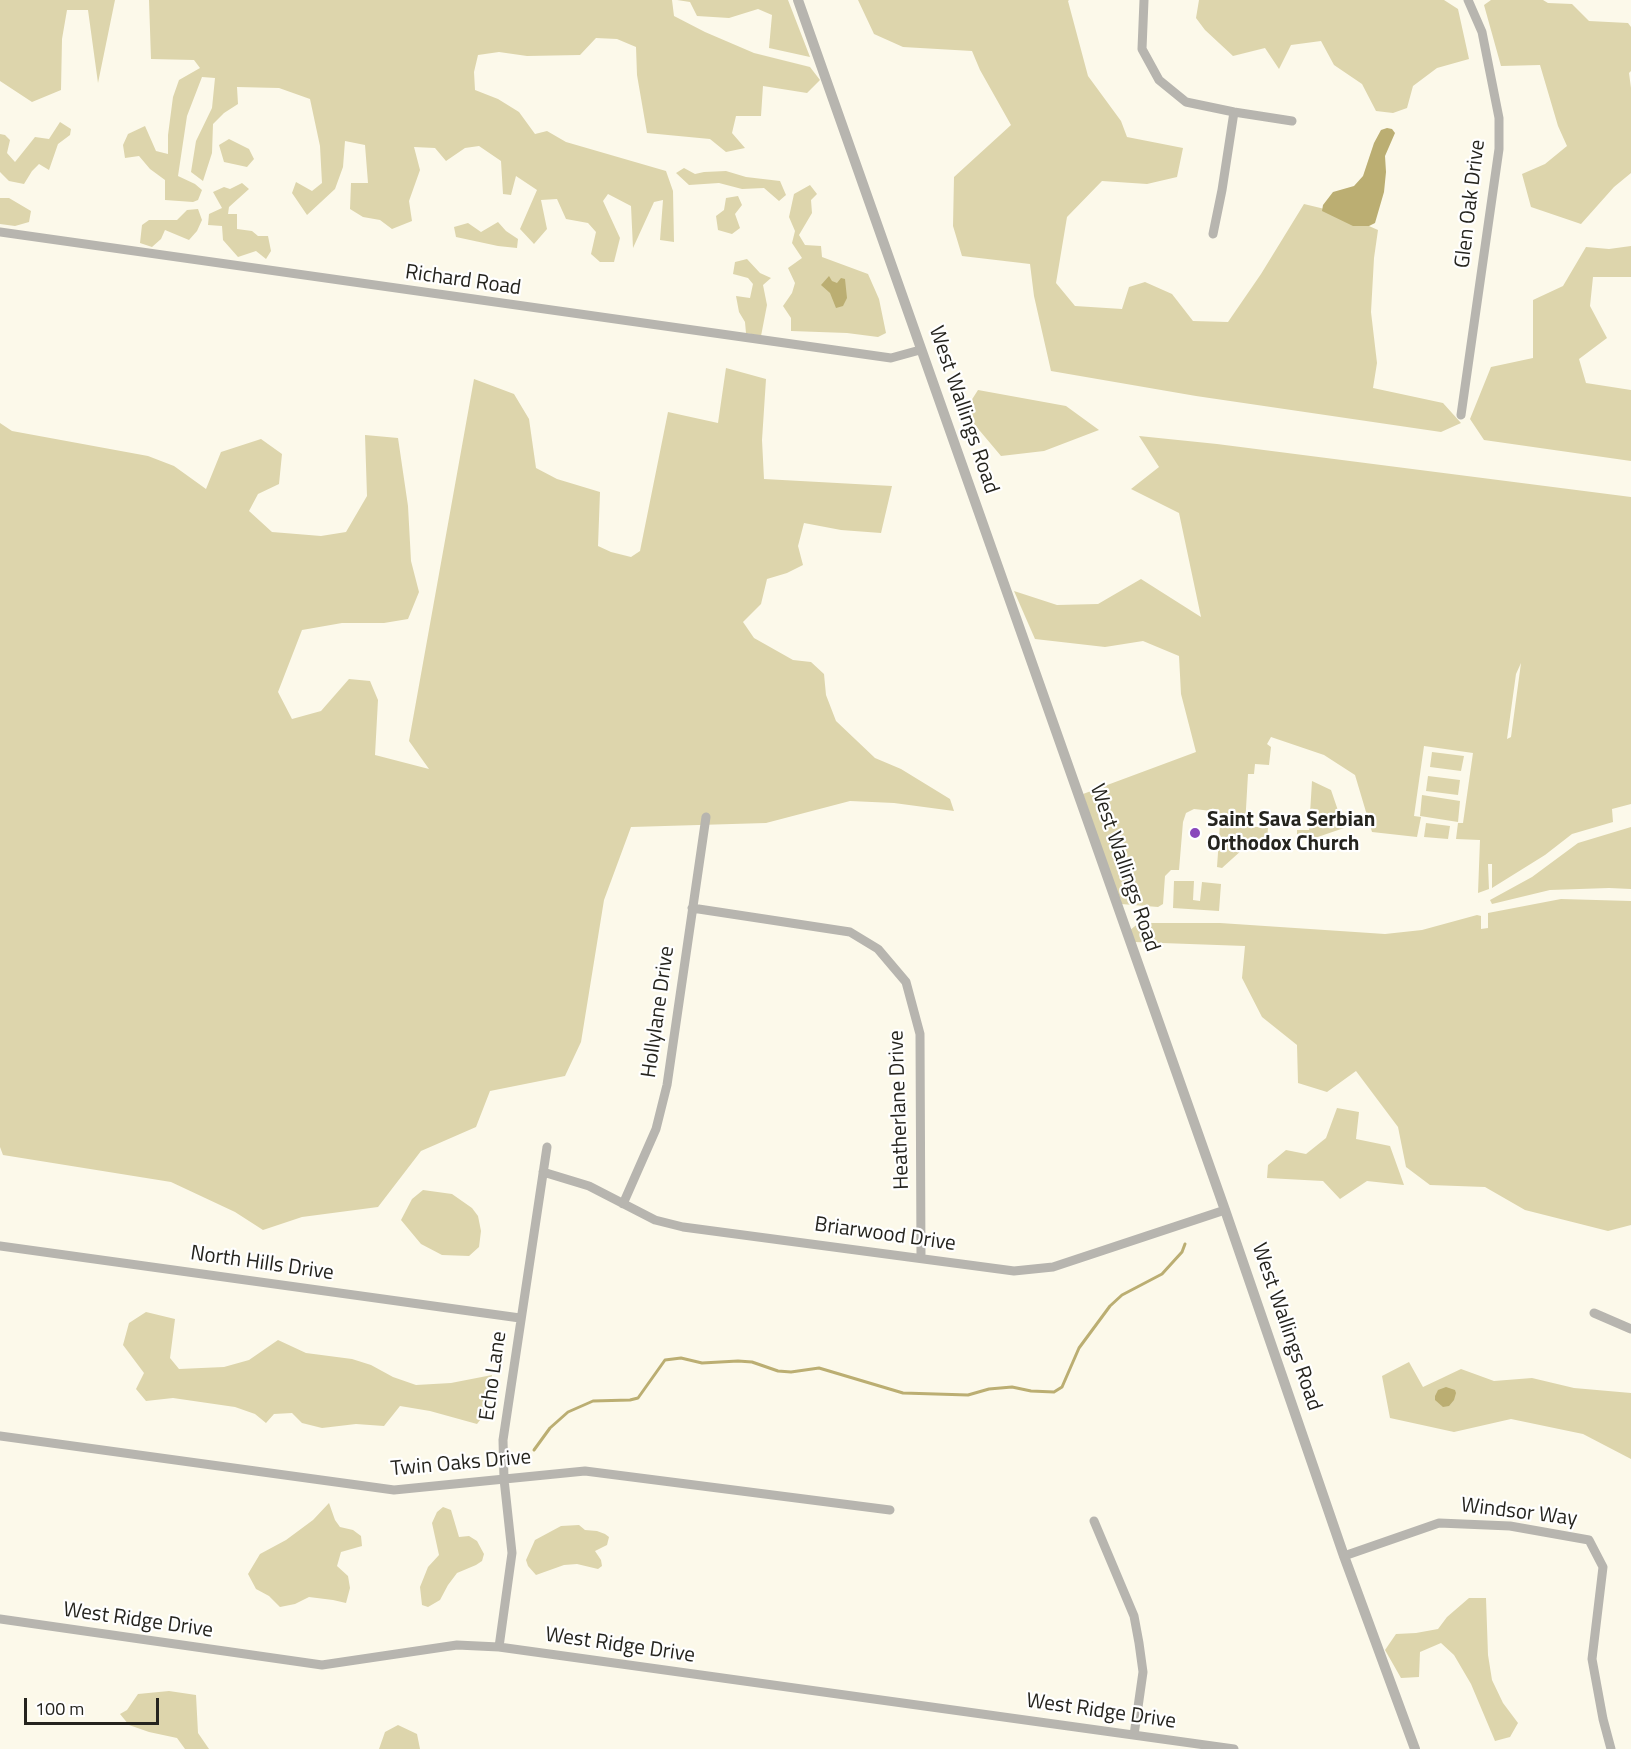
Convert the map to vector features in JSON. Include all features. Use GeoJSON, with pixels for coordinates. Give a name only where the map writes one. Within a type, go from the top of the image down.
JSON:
{"type":"FeatureCollection","features":[{"type":"Feature","properties":{"kind":"street","name":"West Wallings Road"},"geometry":{"type":"LineString","coordinates":[[798,0],[1225,1210],[1344,1556],[1414,1749]]}},
{"type":"Feature","properties":{"kind":"street"},"geometry":{"type":"LineString","coordinates":[[1144,0],[1142,49],[1159,80],[1186,102],[1292,121]]}},
{"type":"Feature","properties":{"kind":"street","name":"Glen Oak Drive"},"geometry":{"type":"LineString","coordinates":[[1461,415],[1499,149],[1499,118],[1482,32],[1468,0]]}},
{"type":"Feature","properties":{"kind":"street"},"geometry":{"type":"LineString","coordinates":[[1213,234],[1234,112]]}},
{"type":"Feature","properties":{"kind":"street","name":"Richard Road"},"geometry":{"type":"LineString","coordinates":[[0,232],[879,357],[891,358],[920,350]]}},
{"type":"Feature","properties":{"kind":"street","name":"Hollylane Drive"},"geometry":{"type":"LineString","coordinates":[[623,1204],[656,1129],[667,1085],[706,817]]}},
{"type":"Feature","properties":{"kind":"street","name":"Heatherlane Drive"},"geometry":{"type":"LineString","coordinates":[[692,908],[850,932],[878,949],[906,982],[920,1034],[921,1258]]}},
{"type":"Feature","properties":{"kind":"street","name":"Echo Lane"},"geometry":{"type":"LineString","coordinates":[[499,1647],[512,1553],[504,1479],[503,1440],[547,1147]]}},
{"type":"Feature","properties":{"kind":"street","name":"Briarwood Drive"},"geometry":{"type":"LineString","coordinates":[[543,1172],[589,1186],[655,1220],[684,1227],[1014,1271],[1053,1267],[1225,1210]]}},
{"type":"Feature","properties":{"kind":"street","name":"North Hills Drive"},"geometry":{"type":"LineString","coordinates":[[0,1246],[520,1318]]}},
{"type":"Feature","properties":{"kind":"street"},"geometry":{"type":"LineString","coordinates":[[1594,1313],[1631,1329]]}},
{"type":"Feature","properties":{"kind":"street","name":"Twin Oaks Drive"},"geometry":{"type":"LineString","coordinates":[[0,1436],[394,1490],[585,1471],[890,1510]]}},
{"type":"Feature","properties":{"kind":"street"},"geometry":{"type":"LineString","coordinates":[[1094,1521],[1134,1616],[1143,1672],[1134,1735]]}},
{"type":"Feature","properties":{"kind":"street","name":"Windsor Way"},"geometry":{"type":"LineString","coordinates":[[1344,1556],[1439,1523],[1510,1526],[1589,1540],[1603,1567],[1592,1659],[1611,1749]]}},
{"type":"Feature","properties":{"kind":"street","name":"West Ridge Drive"},"geometry":{"type":"LineString","coordinates":[[0,1619],[322,1665],[457,1645],[499,1647],[1234,1749]]}},
{"type":"Feature","properties":{"kind":"shaded area"},"geometry":{"type":"Polygon","coordinates":[[[0,0],[115,0],[98,83],[88,10],[67,10],[62,39],[61,90],[32,102],[0,81],[0,0]]]}},
{"type":"Feature","properties":{"kind":"shaded area"},"geometry":{"type":"Polygon","coordinates":[[[149,0],[672,0],[674,16],[754,53],[810,67],[820,80],[807,93],[763,86],[761,116],[736,116],[732,133],[745,148],[726,152],[710,139],[647,133],[637,75],[636,47],[617,39],[596,38],[580,55],[527,56],[499,52],[478,55],[474,72],[475,90],[498,99],[519,112],[535,134],[547,131],[566,142],[666,171],[673,191],[674,242],[660,240],[663,200],[654,202],[633,248],[631,206],[608,194],[603,201],[620,238],[614,262],[600,262],[591,254],[596,232],[588,223],[566,219],[557,199],[541,200],[547,229],[534,244],[520,229],[537,190],[516,176],[511,195],[503,194],[501,161],[479,146],[465,148],[446,161],[435,148],[414,147],[420,170],[409,201],[412,221],[392,229],[380,220],[363,217],[350,209],[351,183],[368,183],[365,145],[345,141],[343,167],[335,189],[307,215],[292,193],[296,182],[312,191],[322,183],[320,146],[310,99],[279,88],[237,87],[238,104],[213,124],[212,153],[203,181],[191,172],[196,141],[212,108],[215,78],[202,77],[187,116],[178,176],[202,190],[198,200],[193,202],[165,200],[165,180],[150,169],[139,156],[125,158],[123,145],[128,134],[145,126],[156,151],[168,154],[173,97],[179,80],[200,68],[194,60],[151,59],[149,0]]]}},
{"type":"Feature","properties":{"kind":"shaded area"},"geometry":{"type":"Polygon","coordinates":[[[677,0],[788,0],[810,57],[769,48],[772,15],[758,9],[729,18],[697,16],[690,2],[677,0]]]}},
{"type":"Feature","properties":{"kind":"shaded area"},"geometry":{"type":"Polygon","coordinates":[[[858,0],[1069,0],[1088,76],[1121,121],[1127,137],[1183,148],[1177,177],[1147,184],[1102,181],[1067,217],[1056,283],[1075,306],[1122,309],[1129,287],[1145,282],[1172,294],[1193,321],[1228,322],[1304,204],[1337,212],[1378,230],[1371,312],[1377,363],[1373,388],[1443,403],[1461,423],[1441,432],[1196,396],[1051,371],[1034,296],[1030,264],[962,256],[953,226],[954,177],[1011,125],[972,51],[903,47],[874,34],[858,0]]]}},
{"type":"Feature","properties":{"kind":"shaded area"},"geometry":{"type":"Polygon","coordinates":[[[1199,0],[1444,0],[1458,9],[1469,59],[1437,68],[1413,86],[1407,108],[1393,113],[1376,111],[1362,84],[1334,65],[1321,41],[1291,45],[1279,69],[1265,48],[1233,56],[1205,30],[1196,18],[1199,0]]]}},
{"type":"Feature","properties":{"kind":"shaded area"},"geometry":{"type":"Polygon","coordinates":[[[1491,0],[1543,0],[1548,3],[1572,4],[1589,21],[1628,23],[1631,27],[1631,71],[1629,73],[1631,173],[1614,187],[1581,224],[1531,207],[1522,174],[1545,164],[1567,146],[1558,126],[1540,65],[1501,66],[1484,5],[1491,0]]]}},
{"type":"Feature","properties":{"kind":"shaded area"},"geometry":{"type":"Polygon","coordinates":[[[60,122],[71,129],[70,135],[58,144],[49,170],[39,164],[24,184],[9,181],[0,172],[0,134],[10,140],[7,153],[15,162],[35,137],[49,139],[60,122]]]}},
{"type":"Feature","properties":{"kind":"shaded area"},"geometry":{"type":"Polygon","coordinates":[[[1392,129],[1395,133],[1385,156],[1384,192],[1375,223],[1369,226],[1353,226],[1322,211],[1323,205],[1333,192],[1354,186],[1363,176],[1374,143],[1381,130],[1392,129]]]}},
{"type":"Feature","properties":{"kind":"shaded area"},"geometry":{"type":"Polygon","coordinates":[[[229,139],[249,149],[254,159],[247,167],[224,162],[219,145],[229,139]]]}},
{"type":"Feature","properties":{"kind":"shaded area"},"geometry":{"type":"Polygon","coordinates":[[[684,168],[695,174],[726,171],[746,177],[780,181],[786,195],[779,201],[764,188],[742,189],[719,183],[689,185],[676,173],[684,168]]]}},
{"type":"Feature","properties":{"kind":"shaded area"},"geometry":{"type":"Polygon","coordinates":[[[242,183],[249,189],[229,207],[228,214],[237,214],[237,229],[252,231],[258,236],[268,236],[271,251],[266,259],[256,251],[238,257],[223,240],[222,226],[208,225],[209,214],[222,208],[213,192],[224,187],[230,189],[242,183]]]}},
{"type":"Feature","properties":{"kind":"shaded area"},"geometry":{"type":"Polygon","coordinates":[[[810,185],[817,194],[811,200],[812,213],[799,235],[805,245],[821,246],[822,257],[868,274],[879,299],[886,333],[878,337],[847,333],[791,331],[791,318],[783,306],[792,293],[795,283],[788,268],[802,258],[792,243],[795,231],[789,217],[794,194],[810,185]]]}},
{"type":"Feature","properties":{"kind":"shaded area"},"geometry":{"type":"Polygon","coordinates":[[[738,196],[742,205],[735,214],[740,228],[732,234],[718,230],[716,216],[724,210],[726,198],[738,196]]]}},
{"type":"Feature","properties":{"kind":"shaded area"},"geometry":{"type":"Polygon","coordinates":[[[0,198],[9,198],[31,211],[29,222],[15,226],[0,224],[0,198]]]}},
{"type":"Feature","properties":{"kind":"shaded area"},"geometry":{"type":"Polygon","coordinates":[[[198,209],[202,220],[197,231],[189,240],[165,230],[161,239],[152,247],[140,243],[142,225],[149,220],[177,220],[187,210],[198,209]]]}},
{"type":"Feature","properties":{"kind":"shaded area"},"geometry":{"type":"Polygon","coordinates":[[[498,222],[518,239],[517,248],[456,237],[454,227],[468,223],[481,232],[498,222]]]}},
{"type":"Feature","properties":{"kind":"shaded area"},"geometry":{"type":"Polygon","coordinates":[[[1631,246],[1631,277],[1593,277],[1590,306],[1607,338],[1579,359],[1586,383],[1631,390],[1631,461],[1484,440],[1470,419],[1491,367],[1533,358],[1533,300],[1563,286],[1586,247],[1609,249],[1631,246]]]}},
{"type":"Feature","properties":{"kind":"shaded area"},"geometry":{"type":"Polygon","coordinates":[[[747,259],[760,273],[771,278],[763,285],[767,305],[761,336],[746,333],[745,322],[739,312],[736,296],[750,298],[753,284],[748,278],[733,274],[735,262],[747,259]]]}},
{"type":"Feature","properties":{"kind":"shaded area"},"geometry":{"type":"Polygon","coordinates":[[[829,276],[837,283],[841,278],[845,279],[847,298],[843,306],[836,308],[830,293],[821,285],[829,276]]]}},
{"type":"Feature","properties":{"kind":"shaded area"},"geometry":{"type":"Polygon","coordinates":[[[726,368],[766,379],[762,440],[764,479],[892,486],[881,533],[841,530],[804,523],[798,546],[803,565],[767,579],[761,604],[743,622],[754,638],[793,660],[811,662],[824,674],[826,695],[836,721],[875,758],[901,769],[950,799],[954,811],[894,803],[850,801],[766,823],[631,827],[604,900],[581,1042],[565,1076],[490,1091],[476,1127],[421,1151],[378,1207],[302,1217],[263,1230],[235,1212],[171,1182],[3,1155],[0,1147],[0,423],[12,431],[148,456],[174,466],[206,489],[221,452],[261,439],[282,454],[279,484],[258,494],[249,511],[272,532],[321,536],[346,532],[367,496],[365,435],[398,438],[408,506],[411,561],[419,592],[408,619],[384,623],[342,623],[302,630],[278,692],[292,719],[321,711],[349,679],[370,681],[378,700],[375,755],[429,769],[409,741],[474,379],[514,394],[529,419],[536,468],[557,479],[600,492],[598,546],[631,557],[640,551],[668,412],[718,423],[726,368]]]}},
{"type":"Feature","properties":{"kind":"shaded area"},"geometry":{"type":"Polygon","coordinates":[[[978,390],[1066,406],[1099,430],[1044,451],[1001,456],[964,412],[978,390]]]}},
{"type":"Feature","properties":{"kind":"shaded area"},"geometry":{"type":"Polygon","coordinates":[[[1139,436],[1631,497],[1631,804],[1612,809],[1613,822],[1572,834],[1545,855],[1492,888],[1492,864],[1488,864],[1489,889],[1478,893],[1480,840],[1456,839],[1458,823],[1463,823],[1473,753],[1424,746],[1414,816],[1421,817],[1417,837],[1372,832],[1355,775],[1324,755],[1271,737],[1267,744],[1271,747],[1269,765],[1255,764],[1254,774],[1248,774],[1245,826],[1268,828],[1267,840],[1253,840],[1222,868],[1217,867],[1220,824],[1218,817],[1212,811],[1194,809],[1186,813],[1183,822],[1179,870],[1171,870],[1165,876],[1163,904],[1158,907],[1121,904],[1083,794],[1196,752],[1181,694],[1179,656],[1143,641],[1105,647],[1035,639],[1014,591],[1057,605],[1098,604],[1141,579],[1201,617],[1179,513],[1131,489],[1159,467],[1139,436]],[[1521,663],[1516,674],[1507,739],[1511,737],[1521,663]]]}},
{"type":"Feature","properties":{"kind":"shaded area"},"geometry":{"type":"Polygon","coordinates":[[[1432,752],[1464,756],[1461,771],[1430,767],[1432,752]]]}},
{"type":"Feature","properties":{"kind":"shaded area"},"geometry":{"type":"Polygon","coordinates":[[[1428,776],[1460,780],[1458,795],[1426,791],[1428,776]]]}},
{"type":"Feature","properties":{"kind":"shaded area"},"geometry":{"type":"Polygon","coordinates":[[[1312,781],[1331,790],[1344,828],[1309,840],[1300,840],[1297,830],[1309,830],[1312,781]]]}},
{"type":"Feature","properties":{"kind":"shaded area"},"geometry":{"type":"Polygon","coordinates":[[[1422,795],[1460,801],[1458,822],[1420,816],[1422,795]]]}},
{"type":"Feature","properties":{"kind":"shaded area"},"geometry":{"type":"Polygon","coordinates":[[[1426,823],[1450,826],[1448,839],[1424,837],[1426,823]]]}},
{"type":"Feature","properties":{"kind":"shaded area"},"geometry":{"type":"Polygon","coordinates":[[[1631,827],[1631,889],[1550,890],[1492,904],[1490,900],[1532,877],[1578,843],[1631,827]]]}},
{"type":"Feature","properties":{"kind":"shaded area"},"geometry":{"type":"Polygon","coordinates":[[[1174,881],[1194,881],[1193,900],[1200,901],[1202,882],[1221,884],[1219,911],[1173,908],[1174,881]]]}},
{"type":"Feature","properties":{"kind":"shaded area"},"geometry":{"type":"Polygon","coordinates":[[[1561,899],[1631,901],[1631,1225],[1608,1231],[1525,1210],[1485,1187],[1430,1185],[1406,1167],[1398,1127],[1356,1071],[1327,1092],[1298,1083],[1297,1045],[1262,1017],[1242,978],[1245,946],[1134,942],[1130,930],[1139,923],[1220,923],[1385,934],[1422,930],[1477,915],[1481,916],[1481,929],[1488,928],[1488,913],[1561,899]]]}},
{"type":"Feature","properties":{"kind":"shaded area"},"geometry":{"type":"Polygon","coordinates":[[[1337,1108],[1359,1112],[1356,1139],[1390,1146],[1404,1185],[1367,1181],[1340,1199],[1323,1181],[1267,1178],[1268,1165],[1286,1150],[1306,1154],[1326,1138],[1337,1108]]]}},
{"type":"Feature","properties":{"kind":"shaded area"},"geometry":{"type":"Polygon","coordinates":[[[423,1190],[452,1194],[472,1208],[478,1216],[481,1231],[479,1247],[469,1256],[442,1255],[421,1244],[401,1220],[412,1199],[423,1190]]]}},
{"type":"Feature","properties":{"kind":"shaded area"},"geometry":{"type":"Polygon","coordinates":[[[146,1312],[175,1319],[170,1358],[179,1369],[224,1367],[249,1360],[278,1340],[306,1353],[352,1359],[371,1365],[393,1377],[416,1385],[451,1383],[492,1375],[487,1411],[477,1424],[430,1411],[400,1406],[384,1426],[356,1424],[322,1428],[302,1423],[292,1413],[274,1414],[266,1423],[255,1414],[235,1407],[173,1398],[146,1401],[136,1389],[144,1373],[123,1345],[129,1323],[146,1312]]]}},
{"type":"Feature","properties":{"kind":"shaded area"},"geometry":{"type":"Polygon","coordinates":[[[1409,1362],[1423,1387],[1461,1369],[1494,1381],[1532,1378],[1574,1388],[1631,1393],[1631,1459],[1583,1434],[1511,1419],[1454,1432],[1390,1418],[1382,1376],[1409,1362]]]}},
{"type":"Feature","properties":{"kind":"shaded area"},"geometry":{"type":"Polygon","coordinates":[[[1446,1387],[1455,1390],[1456,1393],[1449,1406],[1443,1407],[1435,1400],[1435,1396],[1438,1390],[1446,1387]]]}},
{"type":"Feature","properties":{"kind":"shaded area"},"geometry":{"type":"Polygon","coordinates":[[[329,1503],[340,1527],[353,1530],[361,1536],[362,1546],[341,1552],[337,1566],[348,1576],[350,1588],[346,1603],[309,1597],[295,1604],[280,1607],[269,1596],[256,1589],[248,1574],[260,1554],[286,1540],[313,1520],[329,1503]]]}},
{"type":"Feature","properties":{"kind":"shaded area"},"geometry":{"type":"Polygon","coordinates":[[[443,1507],[451,1510],[459,1537],[469,1536],[477,1541],[484,1554],[482,1561],[457,1573],[440,1600],[428,1607],[422,1605],[420,1587],[428,1567],[439,1555],[432,1523],[437,1512],[443,1507]]]}},
{"type":"Feature","properties":{"kind":"shaded area"},"geometry":{"type":"Polygon","coordinates":[[[579,1525],[585,1530],[597,1531],[609,1537],[607,1545],[595,1551],[602,1566],[598,1569],[577,1564],[564,1565],[536,1575],[526,1560],[535,1540],[561,1526],[579,1525]]]}},
{"type":"Feature","properties":{"kind":"shaded area"},"geometry":{"type":"Polygon","coordinates":[[[1469,1598],[1486,1598],[1488,1655],[1492,1680],[1503,1703],[1518,1723],[1510,1737],[1495,1741],[1471,1684],[1454,1655],[1441,1643],[1420,1652],[1419,1677],[1401,1678],[1385,1650],[1396,1634],[1438,1629],[1447,1617],[1469,1598]]]}},
{"type":"Feature","properties":{"kind":"shaded area"},"geometry":{"type":"Polygon","coordinates":[[[169,1691],[196,1695],[198,1733],[209,1749],[185,1749],[177,1738],[129,1725],[120,1714],[127,1710],[138,1694],[169,1691]]]}},
{"type":"Feature","properties":{"kind":"shaded area"},"geometry":{"type":"Polygon","coordinates":[[[398,1725],[417,1734],[420,1749],[379,1749],[385,1732],[398,1725]]]}},
{"type":"Feature","properties":{"kind":"waterway"},"geometry":{"type":"LineString","coordinates":[[534,1450],[550,1428],[568,1412],[593,1401],[638,1398],[665,1360],[681,1358],[702,1363],[752,1362],[778,1371],[791,1372],[819,1368],[903,1393],[968,1395],[989,1389],[1012,1387],[1054,1392],[1062,1387],[1079,1348],[1110,1306],[1122,1295],[1162,1274],[1182,1252],[1185,1244]]}},
{"type":"Feature","properties":{"kind":"place","name":"Saint Sava Serbian Orthodox Church"},"geometry":{"type":"Point","coordinates":[1195,833]}}]}
